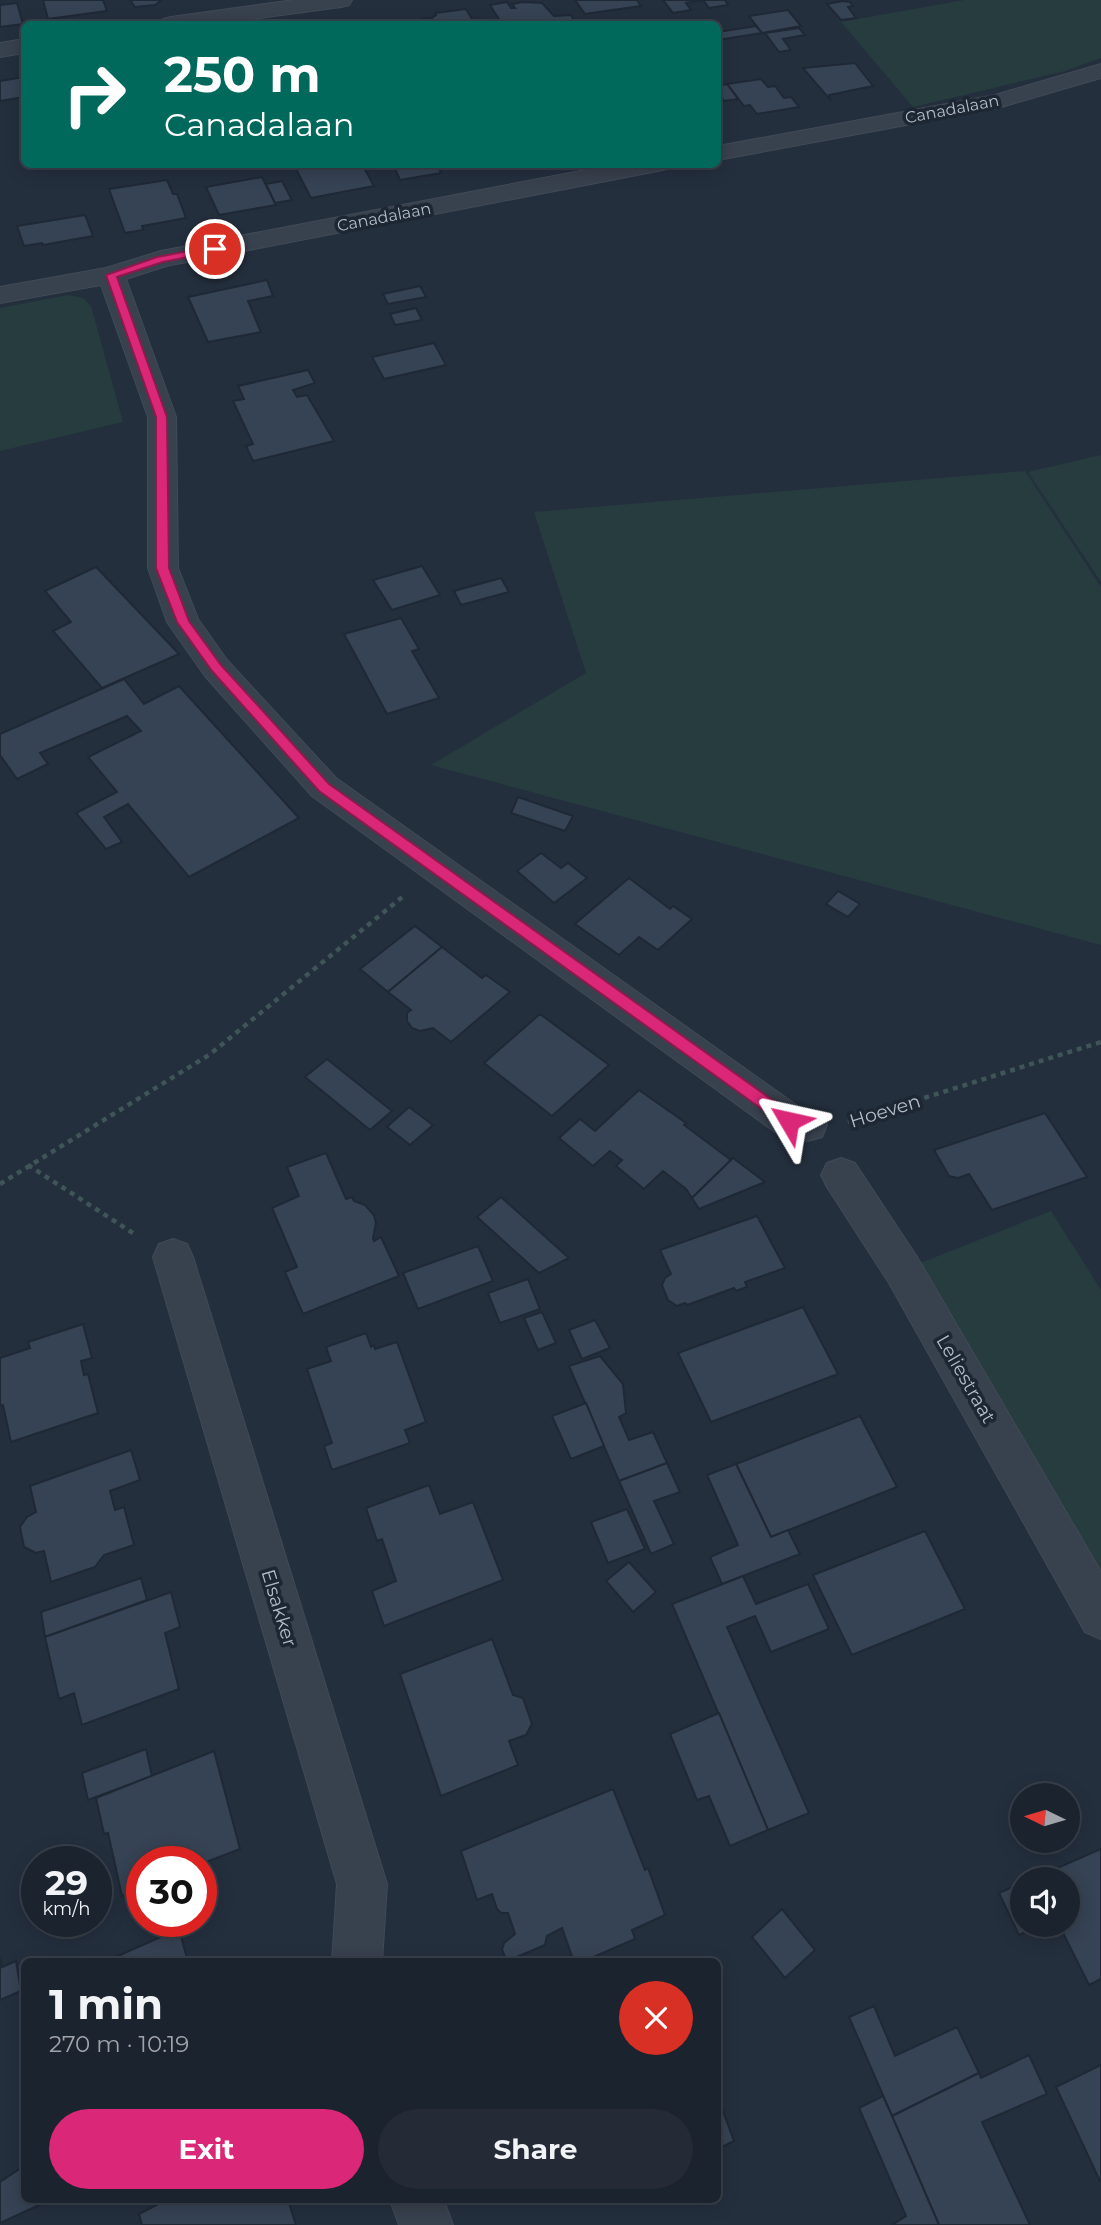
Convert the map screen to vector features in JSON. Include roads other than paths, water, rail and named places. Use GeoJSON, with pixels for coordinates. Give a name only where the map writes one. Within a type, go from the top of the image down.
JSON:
{"type":"FeatureCollection","features":[{"type":"Feature","properties":{"kind":"street"},"geometry":{"type":"LineString","coordinates":[[193,21],[341,0]]}},
{"type":"Feature","properties":{"kind":"street"},"geometry":{"type":"LineString","coordinates":[[0,50],[21,46]]}},
{"type":"Feature","properties":{"kind":"street","name":"Canadalaan"},"geometry":{"type":"LineString","coordinates":[[721,152],[998,101],[1101,71]]}},
{"type":"Feature","properties":{"kind":"street","name":"Canadalaan"},"geometry":{"type":"LineString","coordinates":[[111,275],[161,259],[637,168]]}},
{"type":"Feature","properties":{"kind":"street"},"geometry":{"type":"LineString","coordinates":[[0,295],[111,275],[162,417],[163,568],[183,622],[216,668],[324,787],[789,1121],[808,1125]]}},
{"type":"Feature","properties":{"kind":"street","name":"Leliestraat"},"geometry":{"type":"LineString","coordinates":[[841,1175],[903,1270],[1095,1594]]}},
{"type":"Feature","properties":{"kind":"street","name":"Elsakker"},"geometry":{"type":"LineString","coordinates":[[173,1257],[362,1884],[357,1958]]}},
{"type":"Feature","properties":{"kind":"street"},"geometry":{"type":"LineString","coordinates":[[418,2203],[426,2225]]}}]}
